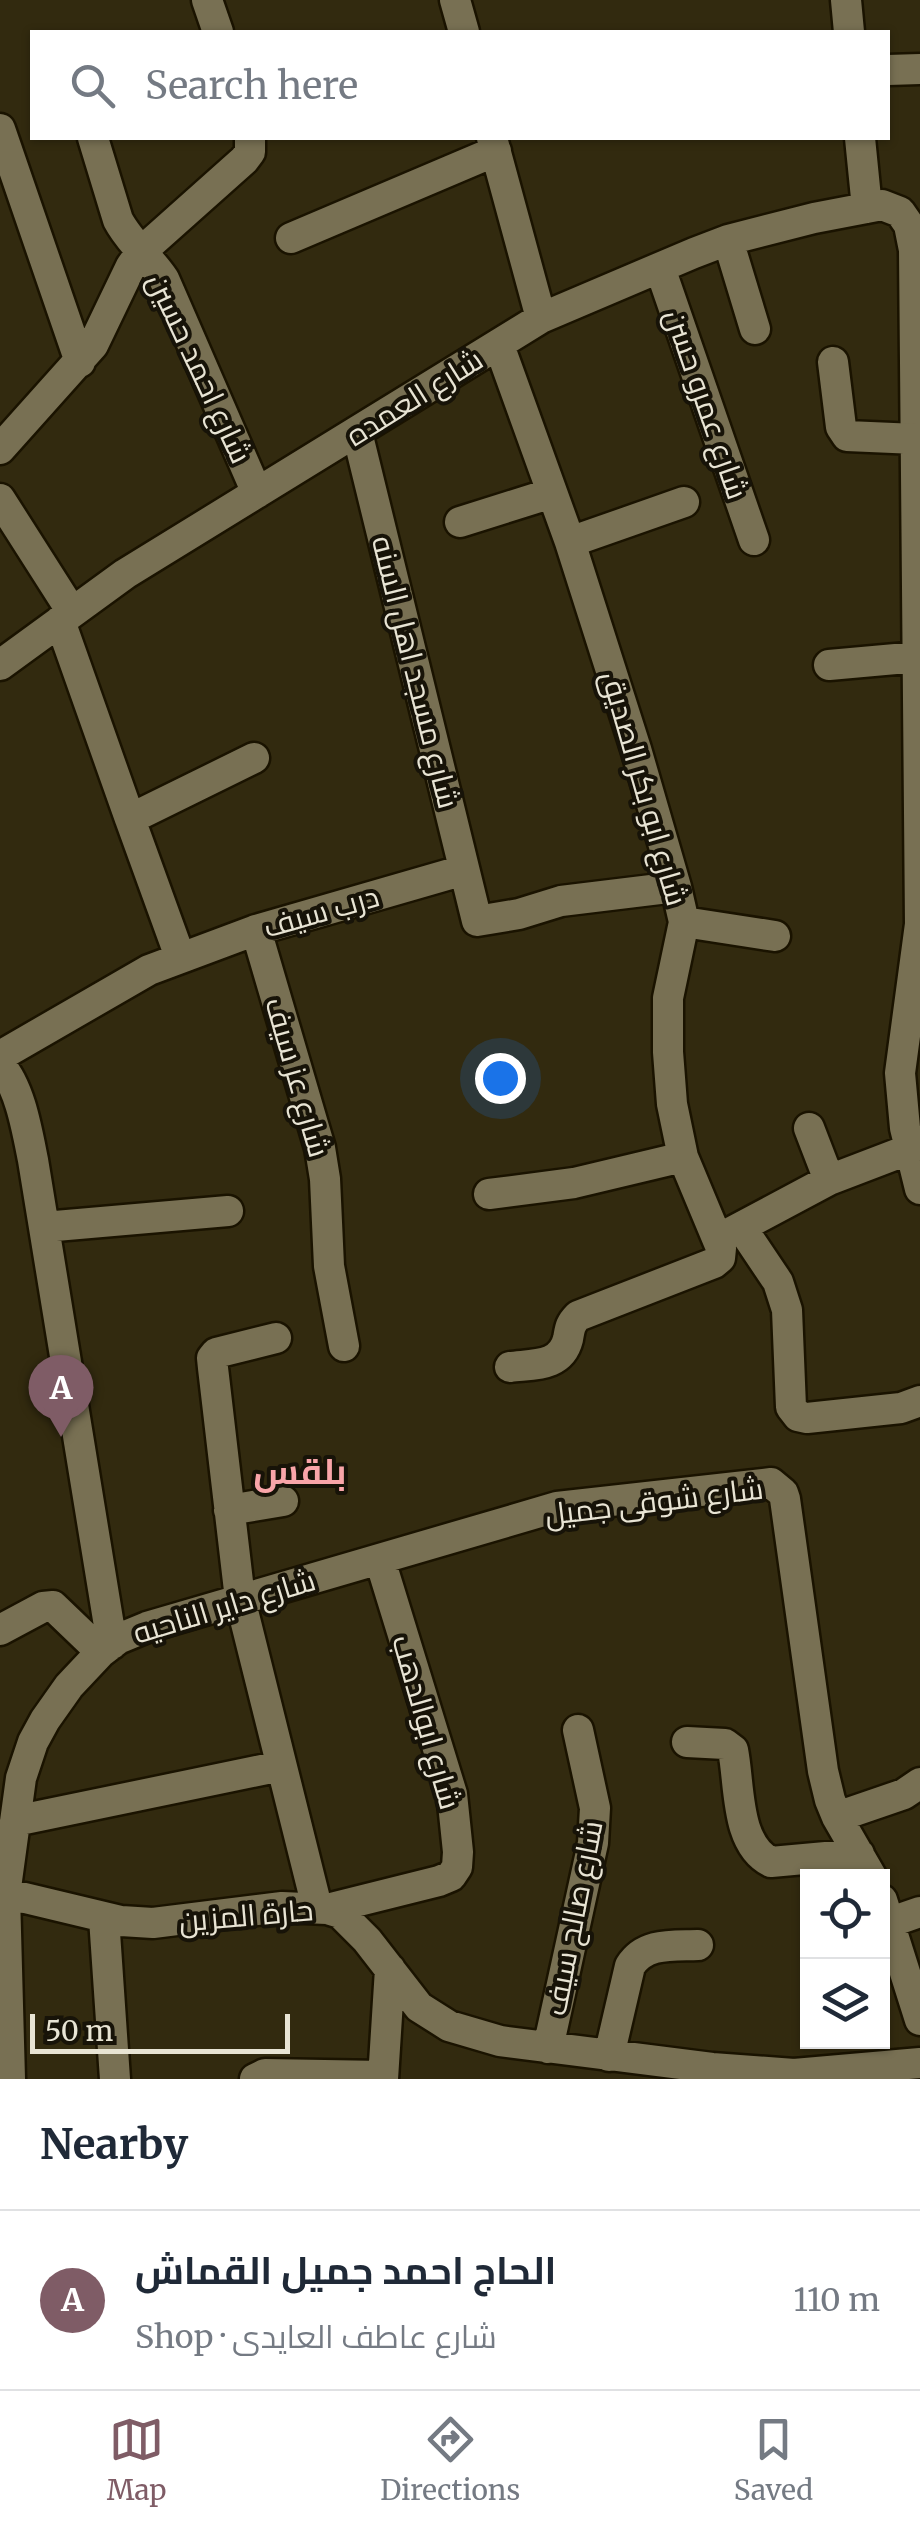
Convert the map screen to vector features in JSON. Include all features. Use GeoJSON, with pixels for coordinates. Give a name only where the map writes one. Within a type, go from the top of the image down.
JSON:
{"type":"FeatureCollection","features":[{"type":"Feature","properties":{"kind":"street"},"geometry":{"type":"LineString","coordinates":[[207,0],[217,30]]}},
{"type":"Feature","properties":{"kind":"street"},"geometry":{"type":"LineString","coordinates":[[455,0],[463,30]]}},
{"type":"Feature","properties":{"kind":"street"},"geometry":{"type":"LineString","coordinates":[[846,0],[849,30]]}},
{"type":"Feature","properties":{"kind":"street"},"geometry":{"type":"LineString","coordinates":[[890,70],[920,70]]}},
{"type":"Feature","properties":{"kind":"street"},"geometry":{"type":"LineString","coordinates":[[0,128],[80,362]]}},
{"type":"Feature","properties":{"kind":"street","name":"شارع احمد حسين"},"geometry":{"type":"LineString","coordinates":[[94,140],[118,220],[154,264],[172,294],[257,493]]}},
{"type":"Feature","properties":{"kind":"street"},"geometry":{"type":"LineString","coordinates":[[0,448],[93,345],[142,252],[244,160],[250,152],[250,140]]}},
{"type":"Feature","properties":{"kind":"street"},"geometry":{"type":"LineString","coordinates":[[860,140],[867,208],[882,205],[900,212],[909,225],[914,250],[920,924],[914,1023],[900,1073],[905,1128],[920,1189]]}},
{"type":"Feature","properties":{"kind":"street"},"geometry":{"type":"LineString","coordinates":[[291,238],[494,144],[541,318]]}},
{"type":"Feature","properties":{"kind":"street","name":"شارع العمده"},"geometry":{"type":"LineString","coordinates":[[0,666],[125,574],[541,318],[728,240],[867,208]]}},
{"type":"Feature","properties":{"kind":"street"},"geometry":{"type":"LineString","coordinates":[[728,240],[755,329]]}},
{"type":"Feature","properties":{"kind":"street","name":"شارع عمرو حسن"},"geometry":{"type":"LineString","coordinates":[[660,268],[754,540]]}},
{"type":"Feature","properties":{"kind":"street","name":"شارع ابو بكر الصديق"},"geometry":{"type":"LineString","coordinates":[[499,344],[570,542],[631,732],[684,922],[668,998],[672,1104],[683,1158],[729,1233],[778,1282],[787,1310],[791,1406],[798,1416],[901,1408],[920,1401]]}},
{"type":"Feature","properties":{"kind":"street"},"geometry":{"type":"LineString","coordinates":[[832,362],[841,427],[847,436],[917,432]]}},
{"type":"Feature","properties":{"kind":"street","name":"شارع مسجد اهل السنه"},"geometry":{"type":"LineString","coordinates":[[357,432],[474,913],[480,922],[560,901],[676,887]]}},
{"type":"Feature","properties":{"kind":"street"},"geometry":{"type":"LineString","coordinates":[[460,522],[552,493]]}},
{"type":"Feature","properties":{"kind":"street"},"geometry":{"type":"LineString","coordinates":[[0,499],[66,617],[130,819],[180,957]]}},
{"type":"Feature","properties":{"kind":"street"},"geometry":{"type":"LineString","coordinates":[[570,542],[684,502]]}},
{"type":"Feature","properties":{"kind":"street"},"geometry":{"type":"LineString","coordinates":[[829,665],[918,657]]}},
{"type":"Feature","properties":{"kind":"street"},"geometry":{"type":"LineString","coordinates":[[130,819],[254,758]]}},
{"type":"Feature","properties":{"kind":"street","name":"درب سيف"},"geometry":{"type":"LineString","coordinates":[[0,1056],[149,970],[180,957],[256,930],[464,870]]}},
{"type":"Feature","properties":{"kind":"street"},"geometry":{"type":"LineString","coordinates":[[684,922],[775,936]]}},
{"type":"Feature","properties":{"kind":"street","name":"شارع عز سيف"},"geometry":{"type":"LineString","coordinates":[[256,930],[320,1148],[326,1179],[328,1266],[344,1346]]}},
{"type":"Feature","properties":{"kind":"street"},"geometry":{"type":"LineString","coordinates":[[0,1065],[7,1072],[23,1114],[44,1227],[106,1648]]}},
{"type":"Feature","properties":{"kind":"street"},"geometry":{"type":"LineString","coordinates":[[809,1128],[829,1180]]}},
{"type":"Feature","properties":{"kind":"street"},"geometry":{"type":"LineString","coordinates":[[510,1367],[552,1362],[565,1349],[570,1324],[578,1316],[714,1263],[729,1233],[829,1180],[910,1149]]}},
{"type":"Feature","properties":{"kind":"street"},"geometry":{"type":"LineString","coordinates":[[488,1194],[574,1183],[683,1158]]}},
{"type":"Feature","properties":{"kind":"street"},"geometry":{"type":"LineString","coordinates":[[44,1227],[228,1210]]}},
{"type":"Feature","properties":{"kind":"street"},"geometry":{"type":"LineString","coordinates":[[276,1338],[223,1350],[212,1358],[240,1600],[281,1766],[322,1908]]}},
{"type":"Feature","properties":{"kind":"street","name":"شارع شوقى جميل"},"geometry":{"type":"LineString","coordinates":[[380,1560],[557,1507],[771,1483],[786,1500],[823,1770],[837,1816]]}},
{"type":"Feature","properties":{"kind":"street"},"geometry":{"type":"LineString","coordinates":[[229,1510],[283,1501]]}},
{"type":"Feature","properties":{"kind":"street","name":"شارع داير الناحيه"},"geometry":{"type":"LineString","coordinates":[[10,2079],[2,1896],[21,1778],[44,1720],[70,1686],[118,1638],[380,1560]]}},
{"type":"Feature","properties":{"kind":"street","name":"شارع ابوالدهب"},"geometry":{"type":"LineString","coordinates":[[322,1908],[439,1880],[451,1876],[457,1867],[452,1794],[380,1560]]}},
{"type":"Feature","properties":{"kind":"street"},"geometry":{"type":"LineString","coordinates":[[0,1630],[43,1606],[53,1606],[106,1648]]}},
{"type":"Feature","properties":{"kind":"street","name":"شارع صالح سيف"},"geometry":{"type":"LineString","coordinates":[[561,2059],[593,1843],[594,1808],[578,1730]]}},
{"type":"Feature","properties":{"kind":"street"},"geometry":{"type":"LineString","coordinates":[[687,1742],[725,1744],[732,1750],[744,1830],[760,1856],[770,1862],[865,1865]]}},
{"type":"Feature","properties":{"kind":"street"},"geometry":{"type":"LineString","coordinates":[[15,1821],[281,1766]]}},
{"type":"Feature","properties":{"kind":"street"},"geometry":{"type":"LineString","coordinates":[[865,1865],[837,1816],[904,1794],[920,1784]]}},
{"type":"Feature","properties":{"kind":"street","name":"حارة المزين"},"geometry":{"type":"LineString","coordinates":[[2,1896],[104,1918],[153,1924],[282,1907],[322,1908],[340,1913],[367,1940],[419,2007],[449,2026],[561,2059],[609,2056],[794,2074],[914,2069]]}},
{"type":"Feature","properties":{"kind":"street"},"geometry":{"type":"LineString","coordinates":[[890,1911],[920,1912]]}},
{"type":"Feature","properties":{"kind":"street"},"geometry":{"type":"LineString","coordinates":[[104,1918],[114,2079]]}},
{"type":"Feature","properties":{"kind":"street"},"geometry":{"type":"LineString","coordinates":[[890,1921],[920,2020]]}},
{"type":"Feature","properties":{"kind":"street"},"geometry":{"type":"LineString","coordinates":[[609,2056],[630,1966],[636,1956],[651,1948],[698,1944]]}},
{"type":"Feature","properties":{"kind":"street"},"geometry":{"type":"LineString","coordinates":[[255,2079],[264,2074],[382,2078],[390,1969]]}},
{"type":"Feature","properties":{"kind":"place","name":"الحاج احمد جميل القماش"},"geometry":{"type":"Point","coordinates":[61,1437]}},
{"type":"Feature","properties":{"kind":"district","name":"بلقس"},"geometry":{"type":"Point","coordinates":[300,1472]}}]}
